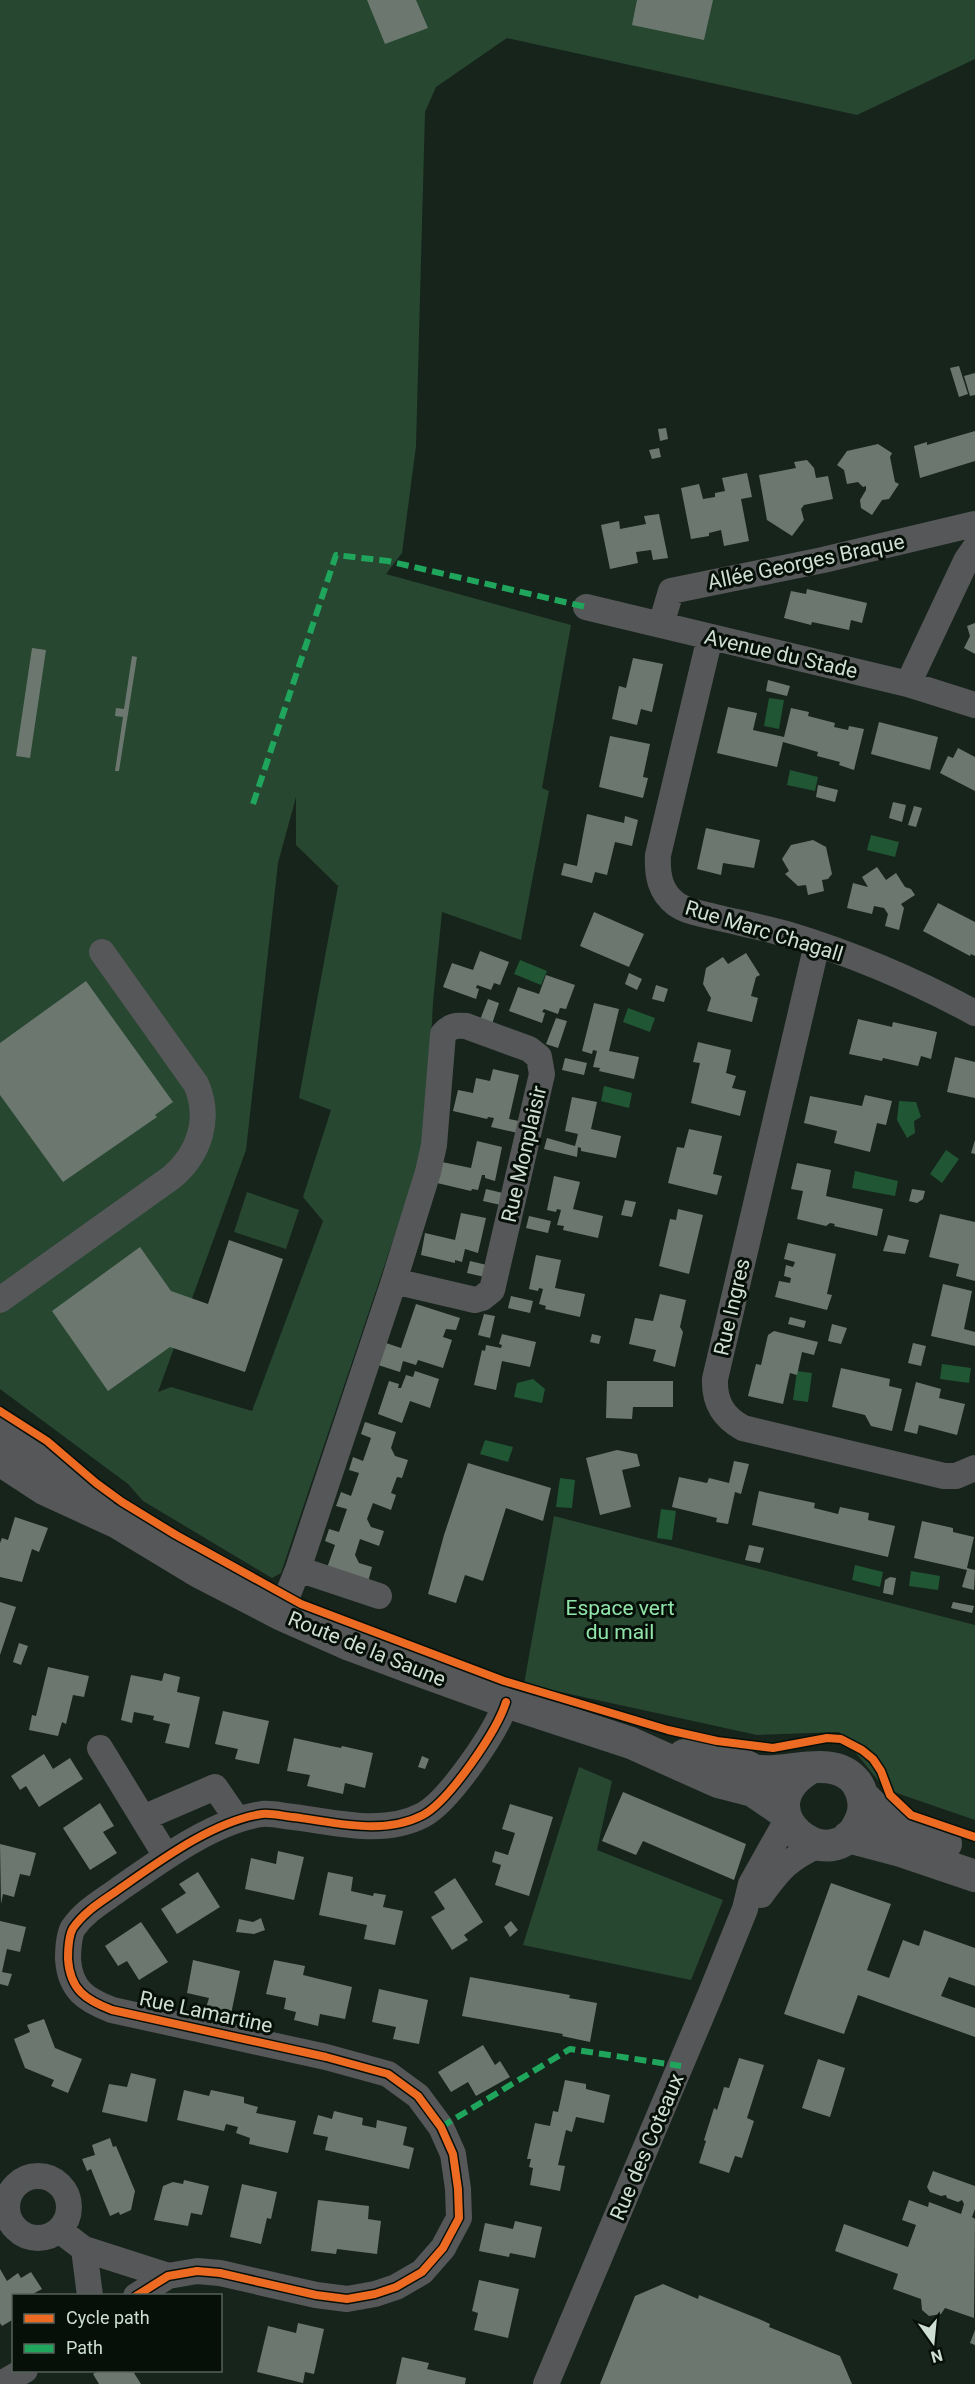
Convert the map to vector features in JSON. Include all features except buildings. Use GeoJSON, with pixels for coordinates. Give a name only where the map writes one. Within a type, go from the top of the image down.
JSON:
{"type":"FeatureCollection","features":[{"type":"Feature","properties":{"kind":"street","name":"Allée Georges Braque"},"geometry":{"type":"LineString","coordinates":[[661,625],[671,591],[824,560],[975,524]]}},
{"type":"Feature","properties":{"kind":"street"},"geometry":{"type":"LineString","coordinates":[[908,684],[966,561],[975,548]]}},
{"type":"Feature","properties":{"kind":"street","name":"Avenue du Stade"},"geometry":{"type":"LineString","coordinates":[[586,607],[908,684],[975,705]]}},
{"type":"Feature","properties":{"kind":"street","name":"Rue Marc Chagall"},"geometry":{"type":"LineString","coordinates":[[710,637],[658,855],[657,871],[667,896],[678,906],[686,909],[818,944],[945,997],[975,1013]]}},
{"type":"Feature","properties":{"kind":"street","name":"Rue Ingres"},"geometry":{"type":"LineString","coordinates":[[818,944],[715,1379],[716,1398],[725,1415],[743,1428],[944,1476],[956,1476],[975,1468]]}},
{"type":"Feature","properties":{"kind":"street"},"geometry":{"type":"LineString","coordinates":[[0,1300],[172,1178],[182,1169],[195,1150],[204,1123],[202,1097],[196,1084],[102,952]]}},
{"type":"Feature","properties":{"kind":"street","name":"Rue Monplaisir"},"geometry":{"type":"LineString","coordinates":[[280,1614],[394,1281],[434,1145],[443,1034],[448,1028],[457,1025],[466,1026],[529,1049],[539,1057],[542,1074],[492,1290],[488,1295],[475,1300],[394,1281]]}},
{"type":"Feature","properties":{"kind":"street","name":"Route de la Saune"},"geometry":{"type":"LineString","coordinates":[[0,1428],[16,1436],[60,1469],[118,1523]]}},
{"type":"Feature","properties":{"kind":"street","name":"Route de la Saune"},"geometry":{"type":"LineString","coordinates":[[0,1456],[6,1464],[44,1489],[118,1523],[199,1572],[280,1614],[351,1645],[506,1702],[631,1743],[718,1782],[753,1791],[786,1817],[799,1837],[819,1845]]}},
{"type":"Feature","properties":{"kind":"street"},"geometry":{"type":"LineString","coordinates":[[297,1569],[379,1596]]}},
{"type":"Feature","properties":{"kind":"street","name":"Rue Lamartine"},"geometry":{"type":"LineString","coordinates":[[138,2294],[168,2276],[197,2271],[220,2273],[316,2295],[347,2299],[375,2294],[396,2286],[422,2272],[443,2248],[459,2218],[453,2154],[441,2127],[418,2096],[388,2074],[326,2057],[112,2010],[90,2001],[75,1987],[68,1959],[71,1931],[86,1912],[166,1856],[237,1819],[265,1814],[370,1826],[396,1825],[425,1814],[451,1788],[477,1756],[502,1714],[506,1702]]}},
{"type":"Feature","properties":{"kind":"street","name":"Route de la Saune"},"geometry":{"type":"LineString","coordinates":[[631,1743],[741,1764],[758,1771],[831,1767],[842,1770],[851,1776],[862,1795],[881,1815],[905,1829],[975,1854]]}},
{"type":"Feature","properties":{"kind":"street"},"geometry":{"type":"LineString","coordinates":[[100,1748],[166,1856]]}},
{"type":"Feature","properties":{"kind":"street"},"geometry":{"type":"LineString","coordinates":[[786,1817],[785,1800],[789,1786],[798,1776],[810,1769]]}},
{"type":"Feature","properties":{"kind":"street"},"geometry":{"type":"LineString","coordinates":[[143,1818],[215,1787],[237,1819]]}},
{"type":"Feature","properties":{"kind":"street"},"geometry":{"type":"LineString","coordinates":[[819,1845],[829,1845],[848,1837],[856,1829],[862,1818],[862,1795]]}},
{"type":"Feature","properties":{"kind":"street","name":"Rue des Coteaux"},"geometry":{"type":"LineString","coordinates":[[546,2384],[745,1909],[751,1884],[786,1817]]}},
{"type":"Feature","properties":{"kind":"street"},"geometry":{"type":"LineString","coordinates":[[848,1837],[901,1851],[975,1876]]}},
{"type":"Feature","properties":{"kind":"street","name":"Rue des Coteaux"},"geometry":{"type":"LineString","coordinates":[[745,1909],[761,1894],[778,1871],[801,1853],[819,1845]]}},
{"type":"Feature","properties":{"kind":"street"},"geometry":{"type":"LineString","coordinates":[[37,2176],[48,2178],[57,2182],[64,2190],[69,2211],[66,2221],[59,2230],[39,2238],[29,2236],[6,2224],[11,2192],[27,2178],[37,2176]]}},
{"type":"Feature","properties":{"kind":"street"},"geometry":{"type":"LineString","coordinates":[[59,2230],[84,2249],[168,2276]]}},
{"type":"Feature","properties":{"kind":"street"},"geometry":{"type":"LineString","coordinates":[[84,2249],[90,2294]]}},
{"type":"Feature","properties":{"kind":"street"},"geometry":{"type":"LineString","coordinates":[[1,2384],[22,2372]]}},
{"type":"Feature","properties":{"kind":"green space"},"geometry":{"type":"Polygon","coordinates":[[[0,0],[975,0],[975,59],[857,115],[507,38],[436,87],[425,112],[416,446],[402,553],[386,574],[571,625],[542,788],[549,791],[521,940],[442,912],[433,1002],[427,1120],[420,1160],[281,1573],[272,1578],[143,1501],[128,1484],[0,1389],[0,0]],[[296,797],[278,863],[246,1150],[158,1392],[171,1387],[252,1411],[323,1221],[303,1197],[331,1110],[299,1098],[338,886],[296,845],[296,797]]]}},
{"type":"Feature","properties":{"kind":"green space"},"geometry":{"type":"Polygon","coordinates":[[[247,1192],[299,1210],[286,1249],[234,1232],[247,1192]]]}},
{"type":"Feature","properties":{"kind":"green space","name":"Espace vert du mail"},"geometry":{"type":"Polygon","coordinates":[[[554,1516],[975,1625],[975,1820],[885,1789],[839,1732],[757,1735],[524,1684],[554,1516]]]}},
{"type":"Feature","properties":{"kind":"green space"},"geometry":{"type":"Polygon","coordinates":[[[579,1767],[612,1781],[597,1850],[723,1900],[691,1980],[523,1945],[579,1767]]]}},
{"type":"Feature","properties":{"kind":"shaded area"},"geometry":{"type":"Polygon","coordinates":[[[769,698],[784,700],[779,729],[764,726],[769,698]]]}},
{"type":"Feature","properties":{"kind":"shaded area"},"geometry":{"type":"Polygon","coordinates":[[[790,770],[818,777],[815,791],[787,785],[790,770]]]}},
{"type":"Feature","properties":{"kind":"shaded area"},"geometry":{"type":"Polygon","coordinates":[[[871,835],[899,842],[895,857],[867,850],[871,835]]]}},
{"type":"Feature","properties":{"kind":"shaded area"},"geometry":{"type":"Polygon","coordinates":[[[520,960],[547,971],[541,985],[514,974],[520,960]]]}},
{"type":"Feature","properties":{"kind":"shaded area"},"geometry":{"type":"Polygon","coordinates":[[[628,1008],[655,1018],[650,1032],[623,1022],[628,1008]]]}},
{"type":"Feature","properties":{"kind":"shaded area"},"geometry":{"type":"Polygon","coordinates":[[[604,1086],[632,1093],[629,1108],[601,1101],[604,1086]]]}},
{"type":"Feature","properties":{"kind":"shaded area"},"geometry":{"type":"Polygon","coordinates":[[[899,1101],[916,1102],[921,1117],[914,1121],[915,1133],[907,1138],[897,1120],[899,1101]]]}},
{"type":"Feature","properties":{"kind":"shaded area"},"geometry":{"type":"Polygon","coordinates":[[[946,1150],[959,1159],[942,1183],[930,1174],[946,1150]]]}},
{"type":"Feature","properties":{"kind":"shaded area"},"geometry":{"type":"Polygon","coordinates":[[[855,1171],[898,1181],[895,1196],[852,1188],[855,1171]]]}},
{"type":"Feature","properties":{"kind":"shaded area"},"geometry":{"type":"Polygon","coordinates":[[[942,1364],[971,1368],[969,1383],[940,1379],[942,1364]]]}},
{"type":"Feature","properties":{"kind":"shaded area"},"geometry":{"type":"Polygon","coordinates":[[[797,1371],[812,1373],[808,1402],[793,1400],[797,1371]]]}},
{"type":"Feature","properties":{"kind":"shaded area"},"geometry":{"type":"Polygon","coordinates":[[[533,1379],[545,1389],[542,1403],[514,1397],[517,1383],[533,1379]]]}},
{"type":"Feature","properties":{"kind":"shaded area"},"geometry":{"type":"Polygon","coordinates":[[[485,1440],[513,1447],[508,1462],[480,1454],[485,1440]]]}},
{"type":"Feature","properties":{"kind":"shaded area"},"geometry":{"type":"Polygon","coordinates":[[[560,1478],[575,1480],[572,1508],[556,1507],[560,1478]]]}},
{"type":"Feature","properties":{"kind":"shaded area"},"geometry":{"type":"Polygon","coordinates":[[[661,1509],[676,1511],[672,1540],[657,1538],[661,1509]]]}},
{"type":"Feature","properties":{"kind":"shaded area"},"geometry":{"type":"Polygon","coordinates":[[[855,1565],[883,1572],[880,1587],[852,1580],[855,1565]]]}},
{"type":"Feature","properties":{"kind":"shaded area"},"geometry":{"type":"Polygon","coordinates":[[[911,1571],[940,1576],[938,1590],[909,1586],[911,1571]]]}},
{"type":"Feature","properties":{"kind":"marked path"},"geometry":{"type":"LineString","coordinates":[[253,804],[336,555],[388,561],[586,607]]}},
{"type":"Feature","properties":{"kind":"marked path"},"geometry":{"type":"LineString","coordinates":[[441,2127],[570,2049],[681,2066]]}},
{"type":"Feature","properties":{"kind":"cycle path"},"geometry":{"type":"LineString","coordinates":[[0,1411],[47,1441],[122,1502],[176,1535],[301,1604],[504,1681],[668,1730],[717,1741],[773,1748],[827,1738],[841,1739],[862,1750],[873,1759],[881,1771],[890,1795],[911,1815],[975,1837]]}},
{"type":"Feature","properties":{"kind":"cycle path"},"geometry":{"type":"LineString","coordinates":[[139,2294],[168,2276],[197,2271],[220,2273],[316,2295],[347,2299],[375,2294],[396,2287],[422,2272],[443,2248],[459,2218],[453,2154],[441,2127],[418,2096],[388,2074],[326,2057],[112,2010],[87,1998],[76,1986],[69,1970],[69,1948],[73,1928],[94,1907],[168,1855],[205,1834],[243,1818],[270,1814],[359,1826],[375,1826],[392,1825],[423,1815],[446,1796],[471,1764],[493,1730],[506,1702]]}}]}
